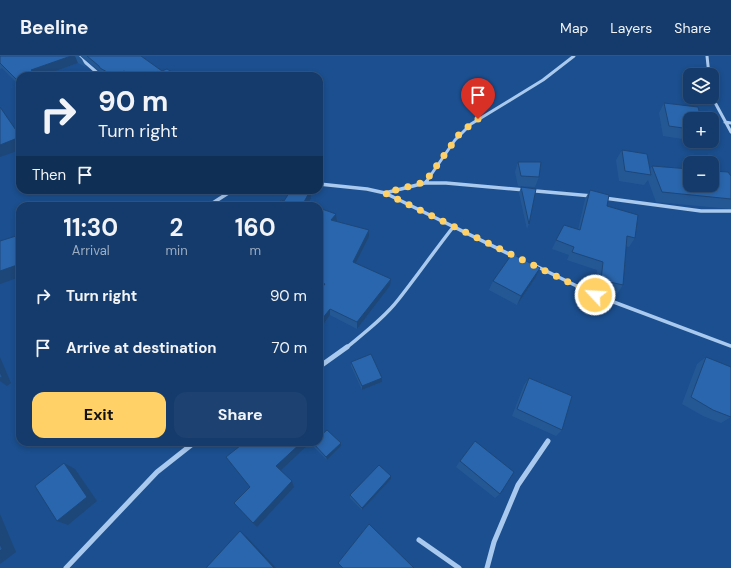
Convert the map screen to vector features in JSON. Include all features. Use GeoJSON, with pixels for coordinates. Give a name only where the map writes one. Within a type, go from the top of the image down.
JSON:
{"type":"FeatureCollection","features":[{"type":"Feature","properties":{"kind":"street"},"geometry":{"type":"LineString","coordinates":[[78,56],[96,72]]}},
{"type":"Feature","properties":{"kind":"street"},"geometry":{"type":"LineString","coordinates":[[425,182],[455,140],[471,124],[543,80],[574,56]]}},
{"type":"Feature","properties":{"kind":"street"},"geometry":{"type":"LineString","coordinates":[[707,56],[708,68]]}},
{"type":"Feature","properties":{"kind":"street"},"geometry":{"type":"LineString","coordinates":[[716,104],[731,132]]}},
{"type":"Feature","properties":{"kind":"street"},"geometry":{"type":"LineString","coordinates":[[725,122],[731,123]]}},
{"type":"Feature","properties":{"kind":"street"},"geometry":{"type":"LineString","coordinates":[[385,193],[425,182],[446,182],[585,195],[701,211],[731,212]]}},
{"type":"Feature","properties":{"kind":"street"},"geometry":{"type":"LineString","coordinates":[[323,184],[367,189],[385,193],[517,258]]}},
{"type":"Feature","properties":{"kind":"street"},"geometry":{"type":"LineString","coordinates":[[214,202],[227,194]]}},
{"type":"Feature","properties":{"kind":"street"},"geometry":{"type":"LineString","coordinates":[[323,364],[345,349],[385,314],[398,300],[424,262],[454,226]]}},
{"type":"Feature","properties":{"kind":"street"},"geometry":{"type":"LineString","coordinates":[[531,264],[595,295],[731,346]]}},
{"type":"Feature","properties":{"kind":"street"},"geometry":{"type":"LineString","coordinates":[[487,568],[494,542],[518,485],[548,441]]}},
{"type":"Feature","properties":{"kind":"street"},"geometry":{"type":"LineString","coordinates":[[66,568],[156,472],[190,446]]}},
{"type":"Feature","properties":{"kind":"street"},"geometry":{"type":"LineString","coordinates":[[419,540],[459,568]]}},
{"type":"Feature","properties":{"kind":"building"},"geometry":{"type":"Polygon","coordinates":[[[0,56],[71,56],[31,70],[34,72],[16,72],[16,79],[0,63],[0,56]]]}},
{"type":"Feature","properties":{"kind":"building"},"geometry":{"type":"Polygon","coordinates":[[[87,56],[141,56],[162,71],[167,69],[172,72],[107,72],[87,56]]]}},
{"type":"Feature","properties":{"kind":"building"},"geometry":{"type":"Polygon","coordinates":[[[664,103],[698,107],[699,112],[683,112],[683,128],[669,126],[664,103]]]}},
{"type":"Feature","properties":{"kind":"building"},"geometry":{"type":"Polygon","coordinates":[[[0,107],[16,130],[16,139],[0,145],[0,107]]]}},
{"type":"Feature","properties":{"kind":"building"},"geometry":{"type":"Polygon","coordinates":[[[622,150],[647,154],[651,175],[625,171],[622,150]]]}},
{"type":"Feature","properties":{"kind":"building"},"geometry":{"type":"Polygon","coordinates":[[[518,162],[541,162],[539,177],[521,176],[518,162]]]}},
{"type":"Feature","properties":{"kind":"building"},"geometry":{"type":"Polygon","coordinates":[[[652,166],[683,168],[683,192],[719,192],[719,171],[728,172],[731,176],[731,199],[662,192],[652,166]]]}},
{"type":"Feature","properties":{"kind":"building"},"geometry":{"type":"Polygon","coordinates":[[[521,187],[536,189],[529,224],[521,187]]]}},
{"type":"Feature","properties":{"kind":"building"},"geometry":{"type":"Polygon","coordinates":[[[590,190],[609,195],[607,206],[638,215],[635,238],[627,236],[623,285],[601,280],[603,262],[572,252],[574,247],[556,240],[564,225],[580,230],[590,190]]]}},
{"type":"Feature","properties":{"kind":"building"},"geometry":{"type":"Polygon","coordinates":[[[288,194],[308,194],[304,202],[279,202],[281,200],[284,201],[288,194]]]}},
{"type":"Feature","properties":{"kind":"building"},"geometry":{"type":"Polygon","coordinates":[[[323,209],[336,214],[331,220],[369,230],[353,262],[391,279],[357,322],[330,309],[323,318],[323,286],[325,284],[323,283],[323,209]]]}},
{"type":"Feature","properties":{"kind":"building"},"geometry":{"type":"Polygon","coordinates":[[[16,236],[16,265],[0,271],[0,241],[16,236]]]}},
{"type":"Feature","properties":{"kind":"building"},"geometry":{"type":"Polygon","coordinates":[[[512,254],[540,268],[521,296],[493,281],[512,254]]]}},
{"type":"Feature","properties":{"kind":"building"},"geometry":{"type":"Polygon","coordinates":[[[371,354],[382,378],[362,386],[351,362],[371,354]]]}},
{"type":"Feature","properties":{"kind":"building"},"geometry":{"type":"Polygon","coordinates":[[[706,357],[731,367],[731,417],[713,410],[691,397],[706,357]]]}},
{"type":"Feature","properties":{"kind":"building"},"geometry":{"type":"Polygon","coordinates":[[[529,378],[572,396],[562,430],[517,409],[529,378]]]}},
{"type":"Feature","properties":{"kind":"building"},"geometry":{"type":"Polygon","coordinates":[[[327,430],[341,443],[326,457],[316,446],[323,446],[323,434],[327,430]]]}},
{"type":"Feature","properties":{"kind":"building"},"geometry":{"type":"Polygon","coordinates":[[[475,441],[514,472],[500,494],[460,461],[475,441]]]}},
{"type":"Feature","properties":{"kind":"building"},"geometry":{"type":"Polygon","coordinates":[[[240,446],[298,446],[276,466],[292,481],[253,523],[234,503],[250,487],[226,457],[240,446]]]}},
{"type":"Feature","properties":{"kind":"building"},"geometry":{"type":"Polygon","coordinates":[[[64,463],[87,497],[57,521],[35,486],[64,463]]]}},
{"type":"Feature","properties":{"kind":"building"},"geometry":{"type":"Polygon","coordinates":[[[379,465],[391,476],[362,508],[350,495],[379,465]]]}},
{"type":"Feature","properties":{"kind":"building"},"geometry":{"type":"Polygon","coordinates":[[[369,524],[414,568],[343,568],[338,563],[369,524]]]}},
{"type":"Feature","properties":{"kind":"building"},"geometry":{"type":"Polygon","coordinates":[[[240,531],[274,568],[206,568],[240,531]]]}},
{"type":"Feature","properties":{"kind":"route"},"geometry":{"type":"LineString","coordinates":[[478,119],[460,133],[425,182],[385,193],[595,295]]}}]}
